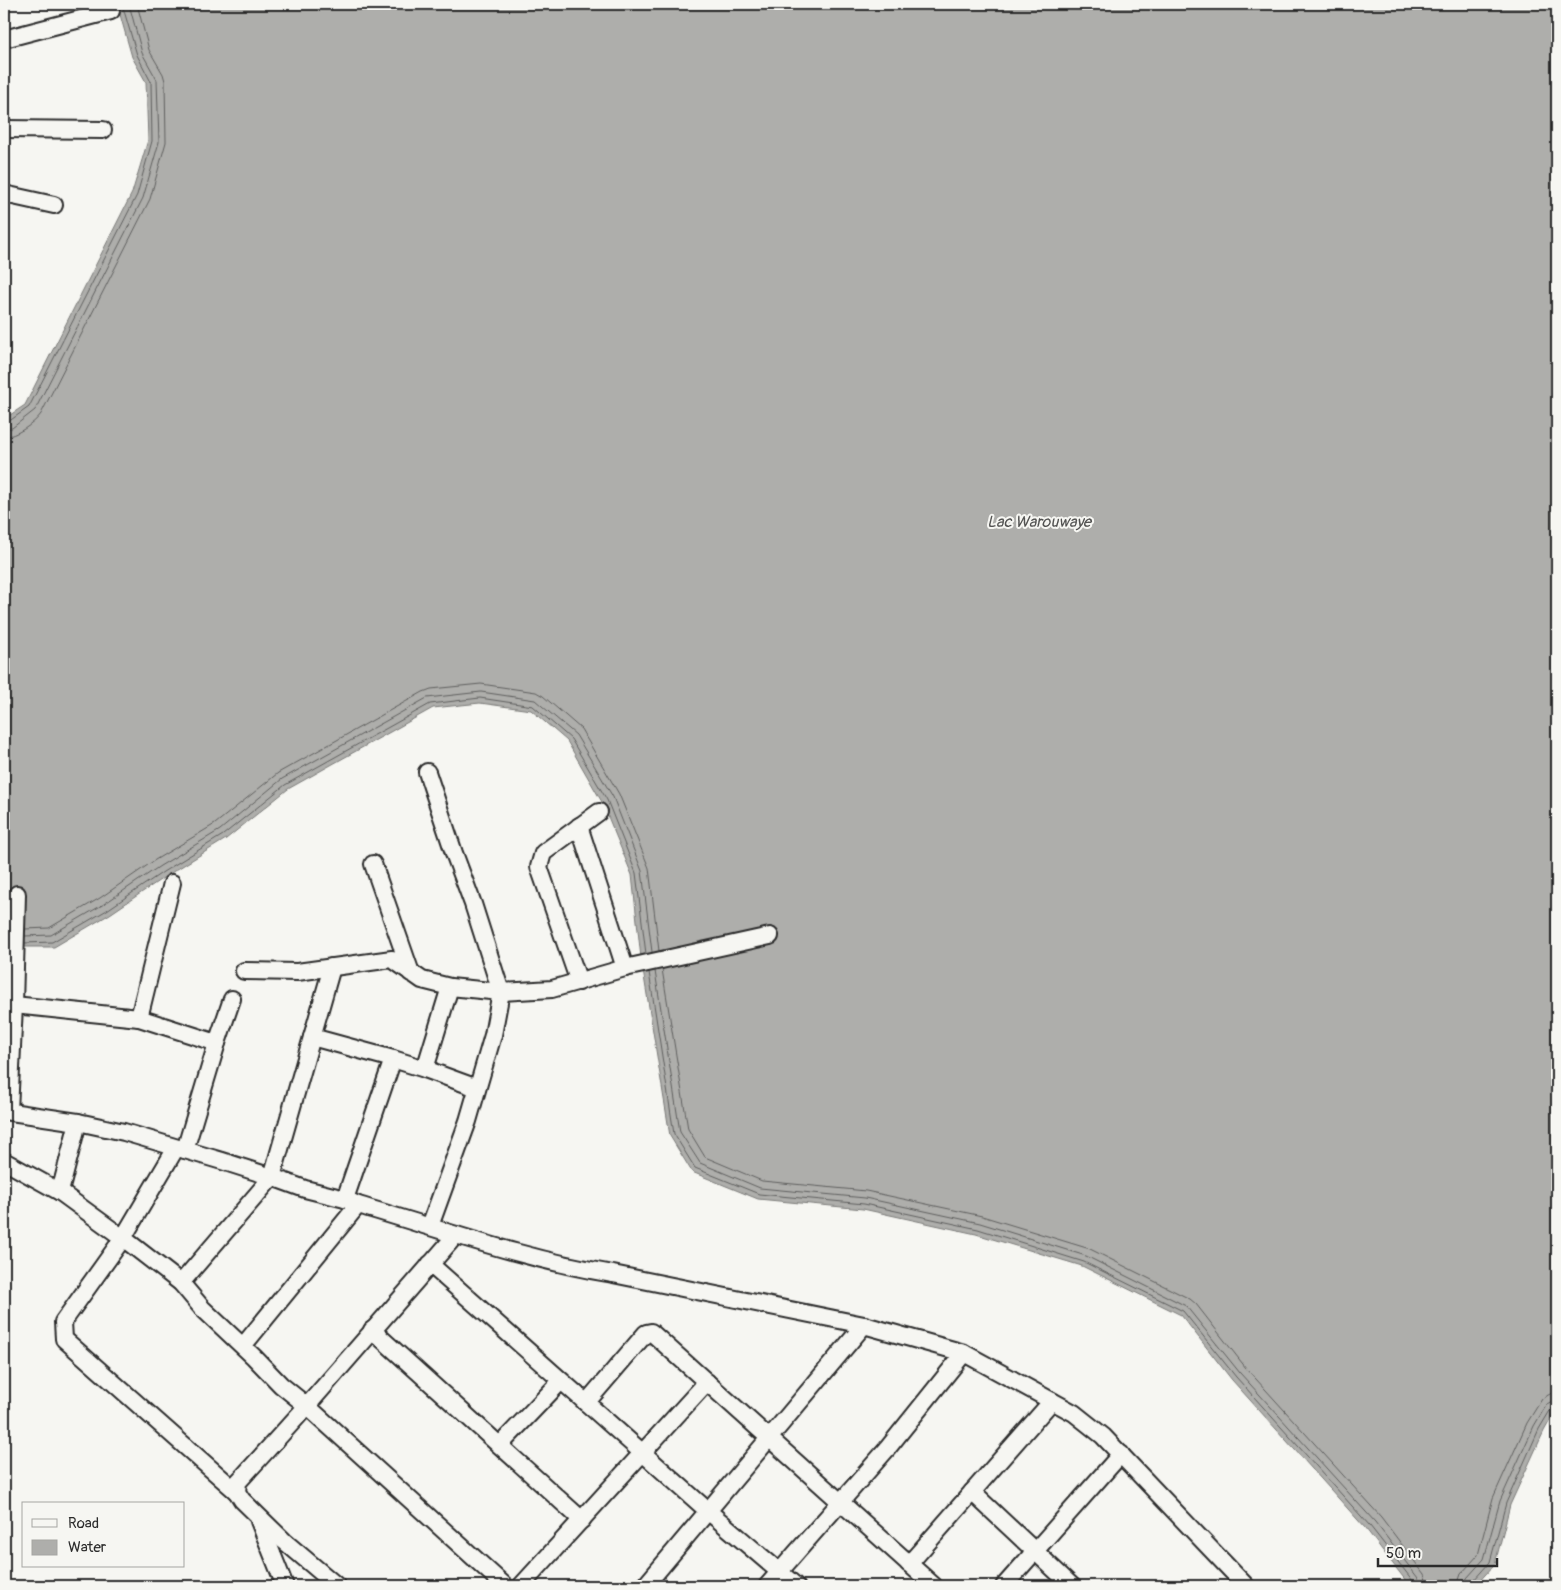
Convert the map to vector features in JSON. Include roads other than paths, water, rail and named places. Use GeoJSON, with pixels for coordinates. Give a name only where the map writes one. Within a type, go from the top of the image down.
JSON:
{"type":"FeatureCollection","features":[{"type":"Feature","properties":{"kind":"street"},"geometry":{"type":"LineString","coordinates":[[4,39],[110,11]]}},
{"type":"Feature","properties":{"kind":"street"},"geometry":{"type":"LineString","coordinates":[[4,129],[103,130]]}},
{"type":"Feature","properties":{"kind":"street"},"geometry":{"type":"LineString","coordinates":[[4,194],[54,205]]}},
{"type":"Feature","properties":{"kind":"street"},"geometry":{"type":"LineString","coordinates":[[427,772],[473,904],[501,992],[493,1035],[468,1121],[430,1226]]}},
{"type":"Feature","properties":{"kind":"street"},"geometry":{"type":"LineString","coordinates":[[579,982],[539,867],[543,853],[599,812]]}},
{"type":"Feature","properties":{"kind":"street"},"geometry":{"type":"LineString","coordinates":[[579,826],[626,968]]}},
{"type":"Feature","properties":{"kind":"street"},"geometry":{"type":"LineString","coordinates":[[373,864],[411,973]]}},
{"type":"Feature","properties":{"kind":"street"},"geometry":{"type":"LineString","coordinates":[[139,1018],[172,883]]}},
{"type":"Feature","properties":{"kind":"street"},"geometry":{"type":"LineString","coordinates":[[17,894],[14,1004],[6,1111],[78,1122],[124,1132],[456,1235],[579,1268],[864,1325],[964,1352],[1074,1413],[1104,1436],[1246,1586]]}},
{"type":"Feature","properties":{"kind":"street"},"geometry":{"type":"LineString","coordinates":[[244,971],[297,972],[392,959],[422,980],[450,987],[501,992],[552,989],[626,968],[770,936]]}},
{"type":"Feature","properties":{"kind":"street"},"geometry":{"type":"LineString","coordinates":[[181,1284],[272,1177],[332,967]]}},
{"type":"Feature","properties":{"kind":"street"},"geometry":{"type":"LineString","coordinates":[[425,1069],[450,987]]}},
{"type":"Feature","properties":{"kind":"street"},"geometry":{"type":"LineString","coordinates":[[232,999],[180,1149],[123,1238],[62,1322],[64,1338],[237,1492],[257,1515],[337,1586]]}},
{"type":"Feature","properties":{"kind":"street"},"geometry":{"type":"LineString","coordinates":[[14,1004],[139,1018],[217,1043]]}},
{"type":"Feature","properties":{"kind":"street"},"geometry":{"type":"LineString","coordinates":[[312,1037],[393,1059],[478,1088]]}},
{"type":"Feature","properties":{"kind":"street"},"geometry":{"type":"LineString","coordinates":[[243,1346],[352,1202],[393,1059]]}},
{"type":"Feature","properties":{"kind":"street"},"geometry":{"type":"LineString","coordinates":[[60,1192],[78,1122]]}},
{"type":"Feature","properties":{"kind":"street"},"geometry":{"type":"LineString","coordinates":[[4,1161],[60,1192],[123,1238],[181,1284],[202,1308],[281,1385],[307,1406],[505,1586]]}},
{"type":"Feature","properties":{"kind":"street"},"geometry":{"type":"LineString","coordinates":[[237,1492],[238,1482],[456,1235]]}},
{"type":"Feature","properties":{"kind":"street"},"geometry":{"type":"LineString","coordinates":[[430,1264],[642,1453],[796,1586]]}},
{"type":"Feature","properties":{"kind":"street"},"geometry":{"type":"LineString","coordinates":[[653,1584],[708,1511],[864,1325]]}},
{"type":"Feature","properties":{"kind":"street"},"geometry":{"type":"LineString","coordinates":[[372,1330],[582,1520]]}},
{"type":"Feature","properties":{"kind":"street"},"geometry":{"type":"LineString","coordinates":[[586,1403],[646,1333],[650,1332],[934,1586]]}},
{"type":"Feature","properties":{"kind":"street"},"geometry":{"type":"LineString","coordinates":[[768,1586],[887,1449],[964,1352]]}},
{"type":"Feature","properties":{"kind":"street"},"geometry":{"type":"LineString","coordinates":[[500,1445],[561,1381]]}},
{"type":"Feature","properties":{"kind":"street"},"geometry":{"type":"LineString","coordinates":[[521,1586],[707,1382]]}},
{"type":"Feature","properties":{"kind":"street"},"geometry":{"type":"LineString","coordinates":[[909,1564],[1052,1401]]}},
{"type":"Feature","properties":{"kind":"street"},"geometry":{"type":"LineString","coordinates":[[1004,1586],[1121,1454]]}},
{"type":"Feature","properties":{"kind":"street"},"geometry":{"type":"LineString","coordinates":[[972,1492],[1072,1586]]}},
{"type":"Feature","properties":{"kind":"street"},"geometry":{"type":"LineString","coordinates":[[257,1515],[285,1586]]}},
{"type":"Feature","properties":{"kind":"water","name":"Lac Warouwaye"},"geometry":{"type":"Polygon","coordinates":[[[117,4],[1557,4],[1557,1408],[1544,1431],[1510,1505],[1495,1564],[1475,1586],[1410,1586],[1366,1529],[1232,1380],[1181,1315],[1082,1266],[976,1234],[863,1209],[758,1199],[692,1172],[670,1136],[641,958],[632,875],[602,802],[567,741],[531,710],[480,703],[433,708],[288,789],[226,839],[166,876],[110,914],[54,947],[4,947],[4,419],[25,405],[132,193],[148,140],[146,82],[132,57],[117,4]]]}}]}
